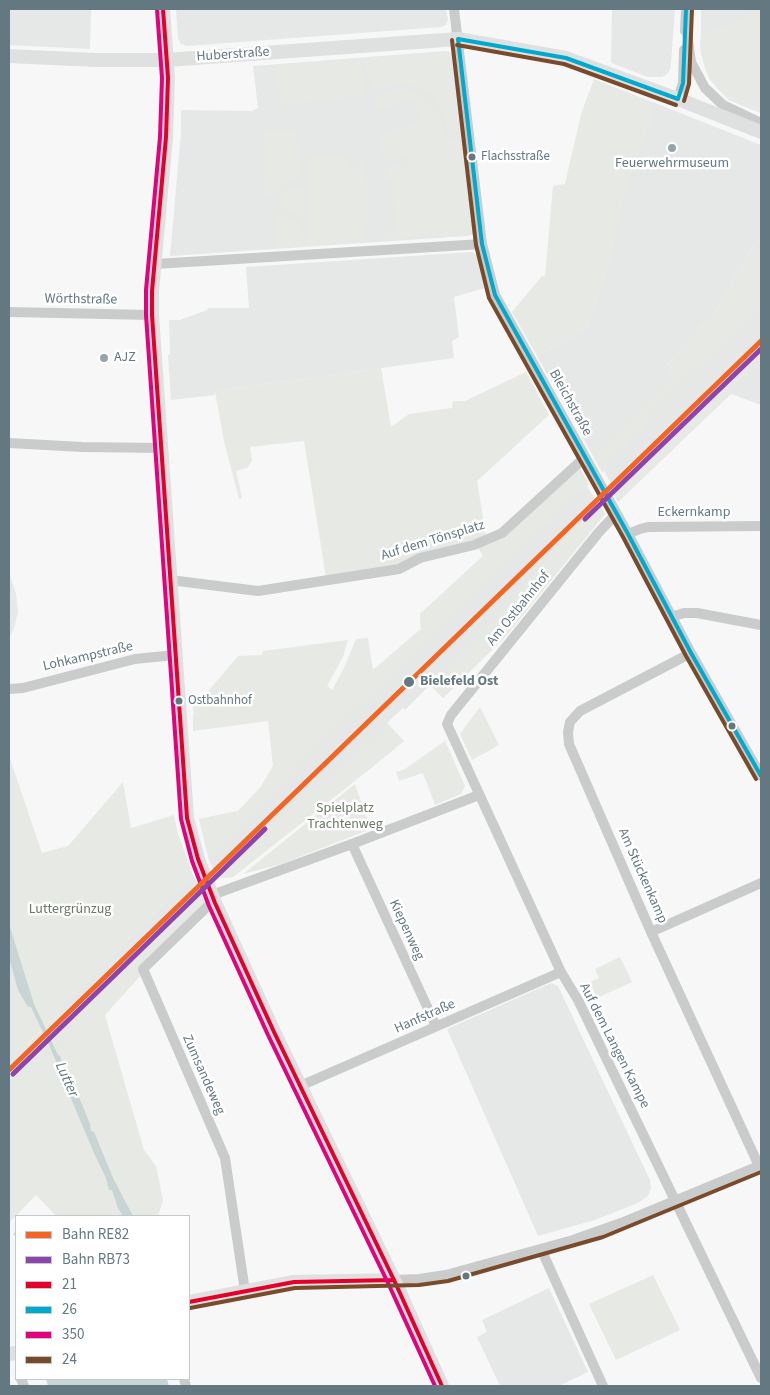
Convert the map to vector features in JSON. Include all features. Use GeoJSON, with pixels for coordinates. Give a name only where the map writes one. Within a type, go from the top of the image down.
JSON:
{"type":"FeatureCollection","features":[{"type":"Feature","properties":{"kind":"main road"},"geometry":{"type":"LineString","coordinates":[[163,9],[167,60],[167,111],[165,165],[152,315],[187,817],[198,859],[213,899],[300,1086],[394,1280],[442,1386]]}},
{"type":"Feature","properties":{"kind":"main road","name":"Huberstraße"},"geometry":{"type":"LineString","coordinates":[[9,56],[95,60],[167,60],[458,39],[566,58],[761,132]]}},
{"type":"Feature","properties":{"kind":"main road"},"geometry":{"type":"LineString","coordinates":[[190,1302],[302,1282],[394,1280]]}},
{"type":"Feature","properties":{"kind":"street","name":"Bleichstraße"},"geometry":{"type":"LineString","coordinates":[[454,9],[482,244],[495,295],[628,534],[691,653],[761,776]]}},
{"type":"Feature","properties":{"kind":"street"},"geometry":{"type":"LineString","coordinates":[[678,99],[683,83],[686,9]]}},
{"type":"Feature","properties":{"kind":"street"},"geometry":{"type":"LineString","coordinates":[[686,24],[691,62],[705,88],[723,105],[761,123]]}},
{"type":"Feature","properties":{"kind":"street"},"geometry":{"type":"LineString","coordinates":[[155,264],[482,244]]}},
{"type":"Feature","properties":{"kind":"street","name":"Wörthstraße"},"geometry":{"type":"LineString","coordinates":[[9,312],[152,315]]}},
{"type":"Feature","properties":{"kind":"street"},"geometry":{"type":"LineString","coordinates":[[9,442],[82,447],[162,448]]}},
{"type":"Feature","properties":{"kind":"street","name":"Auf dem Tönsplatz"},"geometry":{"type":"LineString","coordinates":[[171,582],[178,581],[258,591],[399,569],[420,558],[474,544],[502,533],[584,458]]}},
{"type":"Feature","properties":{"kind":"street","name":"Am Ostbahnhof"},"geometry":{"type":"LineString","coordinates":[[447,724],[451,715],[598,532],[616,514]]}},
{"type":"Feature","properties":{"kind":"street","name":"Eckernkamp"},"geometry":{"type":"LineString","coordinates":[[628,534],[648,527],[761,526]]}},
{"type":"Feature","properties":{"kind":"street"},"geometry":{"type":"LineString","coordinates":[[672,617],[684,613],[698,614],[761,625]]}},
{"type":"Feature","properties":{"kind":"street","name":"Am Stückenkamp"},"geometry":{"type":"LineString","coordinates":[[691,653],[580,710],[570,722],[568,744],[651,932],[760,1165]]}},
{"type":"Feature","properties":{"kind":"street","name":"Lohkampstraße"},"geometry":{"type":"LineString","coordinates":[[9,689],[23,688],[135,659],[175,655]]}},
{"type":"Feature","properties":{"kind":"street","name":"Auf dem Langen Kampe"},"geometry":{"type":"LineString","coordinates":[[447,724],[561,972],[578,1000],[761,1378]]}},
{"type":"Feature","properties":{"kind":"street"},"geometry":{"type":"LineString","coordinates":[[213,899],[479,795]]}},
{"type":"Feature","properties":{"kind":"street","name":"Kiepenweg"},"geometry":{"type":"LineString","coordinates":[[352,844],[436,1026]]}},
{"type":"Feature","properties":{"kind":"street"},"geometry":{"type":"LineString","coordinates":[[651,932],[761,883]]}},
{"type":"Feature","properties":{"kind":"street","name":"Zumsandeweg"},"geometry":{"type":"LineString","coordinates":[[213,899],[143,970],[225,1158],[245,1291]]}},
{"type":"Feature","properties":{"kind":"street","name":"Hanfstraße"},"geometry":{"type":"LineString","coordinates":[[300,1086],[561,972]]}},
{"type":"Feature","properties":{"kind":"street"},"geometry":{"type":"LineString","coordinates":[[394,1280],[446,1275],[601,1231],[760,1165]]}},
{"type":"Feature","properties":{"kind":"street"},"geometry":{"type":"LineString","coordinates":[[541,1249],[603,1386]]}},
{"type":"Feature","properties":{"kind":"shaded area"},"geometry":{"type":"Polygon","coordinates":[[[9,9],[91,9],[90,49],[9,45],[9,9]]]}},
{"type":"Feature","properties":{"kind":"shaded area"},"geometry":{"type":"Polygon","coordinates":[[[176,9],[446,9],[448,19],[446,25],[441,27],[187,46],[181,44],[178,39],[176,9]]]}},
{"type":"Feature","properties":{"kind":"shaded area"},"geometry":{"type":"Polygon","coordinates":[[[612,9],[675,9],[671,64],[670,70],[666,75],[662,77],[648,77],[611,63],[612,9]]]}},
{"type":"Feature","properties":{"kind":"shaded area"},"geometry":{"type":"Polygon","coordinates":[[[701,9],[761,9],[761,113],[729,100],[710,80],[701,54],[701,9]]]}},
{"type":"Feature","properties":{"kind":"shaded area"},"geometry":{"type":"Polygon","coordinates":[[[450,52],[452,57],[474,229],[473,234],[468,236],[170,256],[181,132],[181,110],[252,111],[258,108],[253,66],[450,52]]]}},
{"type":"Feature","properties":{"kind":"shaded area"},"geometry":{"type":"Polygon","coordinates":[[[650,101],[761,145],[761,237],[758,243],[755,242],[710,321],[706,322],[667,364],[672,368],[668,373],[674,377],[761,299],[761,405],[731,394],[618,502],[612,490],[614,489],[604,471],[602,472],[537,356],[586,329],[607,268],[623,196],[627,197],[628,178],[650,120],[650,101]]]}},
{"type":"Feature","properties":{"kind":"shaded area"},"geometry":{"type":"Polygon","coordinates":[[[472,252],[478,256],[485,288],[454,297],[459,337],[452,341],[454,358],[215,391],[215,395],[171,400],[168,355],[170,355],[169,320],[180,320],[208,308],[249,308],[246,267],[472,252]]]}},
{"type":"Feature","properties":{"kind":"shaded area"},"geometry":{"type":"Polygon","coordinates":[[[589,484],[587,486],[605,514],[506,636],[443,698],[430,685],[405,710],[403,708],[387,723],[404,741],[233,877],[224,878],[216,875],[209,860],[199,819],[238,811],[373,670],[421,629],[420,614],[483,556],[589,484]]]}},
{"type":"Feature","properties":{"kind":"shaded area"},"geometry":{"type":"Polygon","coordinates":[[[193,875],[207,902],[79,1032],[53,1056],[9,1089],[9,1047],[27,1045],[57,1016],[58,1009],[193,875]]]}},
{"type":"Feature","properties":{"kind":"shaded area"},"geometry":{"type":"Polygon","coordinates":[[[551,983],[558,986],[650,1180],[651,1188],[648,1196],[638,1203],[595,1220],[538,1236],[447,1029],[551,983]]]}},
{"type":"Feature","properties":{"kind":"shaded area"},"geometry":{"type":"Polygon","coordinates":[[[549,1288],[588,1372],[559,1386],[500,1386],[477,1337],[487,1332],[482,1320],[549,1288]]]}},
{"type":"Feature","properties":{"kind":"green space"},"geometry":{"type":"Polygon","coordinates":[[[754,9],[761,9],[761,113],[729,100],[717,88],[706,71],[700,44],[701,36],[750,15],[754,9]]]}},
{"type":"Feature","properties":{"kind":"green space"},"geometry":{"type":"Polygon","coordinates":[[[443,52],[450,55],[461,139],[450,134],[441,108],[431,96],[418,87],[400,83],[372,93],[366,59],[443,52]]]}},
{"type":"Feature","properties":{"kind":"green space"},"geometry":{"type":"Polygon","coordinates":[[[360,59],[366,92],[364,95],[280,106],[275,65],[360,59]]]}},
{"type":"Feature","properties":{"kind":"green space"},"geometry":{"type":"Polygon","coordinates":[[[594,79],[650,101],[650,120],[628,178],[630,184],[627,197],[623,197],[607,268],[586,329],[537,356],[512,312],[542,276],[545,276],[553,186],[565,184],[581,114],[594,79]]]}},
{"type":"Feature","properties":{"kind":"green space"},"geometry":{"type":"Polygon","coordinates":[[[404,89],[428,99],[439,111],[447,136],[461,142],[471,232],[466,234],[384,239],[384,233],[396,232],[392,179],[386,179],[386,165],[400,165],[401,168],[408,167],[407,156],[401,157],[400,160],[385,161],[385,158],[382,157],[381,136],[420,120],[412,98],[379,110],[374,98],[394,90],[404,89]]]}},
{"type":"Feature","properties":{"kind":"green space"},"geometry":{"type":"Polygon","coordinates":[[[263,130],[294,130],[297,132],[300,150],[302,174],[272,195],[262,195],[263,130]]]}},
{"type":"Feature","properties":{"kind":"green space"},"geometry":{"type":"Polygon","coordinates":[[[307,155],[345,155],[349,157],[350,169],[360,168],[360,159],[365,159],[370,224],[364,224],[365,239],[308,246],[307,155]]]}},
{"type":"Feature","properties":{"kind":"green space"},"geometry":{"type":"Polygon","coordinates":[[[303,186],[303,222],[275,199],[292,188],[303,186]]]}},
{"type":"Feature","properties":{"kind":"green space"},"geometry":{"type":"Polygon","coordinates":[[[274,206],[278,207],[302,227],[303,246],[276,247],[276,211],[271,210],[274,206]]]}},
{"type":"Feature","properties":{"kind":"green space"},"geometry":{"type":"Polygon","coordinates":[[[761,237],[761,307],[643,423],[645,427],[602,472],[594,457],[673,377],[667,372],[672,368],[667,364],[706,322],[710,321],[755,242],[758,243],[761,237]]]}},
{"type":"Feature","properties":{"kind":"green space"},"geometry":{"type":"Polygon","coordinates":[[[761,346],[761,364],[618,502],[612,490],[761,346]]]}},
{"type":"Feature","properties":{"kind":"green space"},"geometry":{"type":"Polygon","coordinates":[[[381,368],[391,427],[409,414],[452,408],[453,401],[465,401],[526,372],[549,415],[477,481],[486,536],[399,564],[326,577],[304,441],[250,447],[252,461],[247,468],[236,471],[242,498],[239,499],[224,441],[215,391],[381,368]]]}},
{"type":"Feature","properties":{"kind":"green space"},"geometry":{"type":"Polygon","coordinates":[[[579,466],[589,484],[328,738],[209,860],[199,819],[238,811],[260,788],[273,766],[268,721],[193,731],[194,714],[192,703],[199,702],[238,656],[262,655],[263,651],[348,640],[343,657],[327,686],[332,690],[356,639],[368,638],[373,670],[421,629],[420,614],[483,556],[478,548],[579,466]]]}},
{"type":"Feature","properties":{"kind":"green space"},"geometry":{"type":"Polygon","coordinates":[[[599,503],[605,514],[506,636],[443,698],[430,685],[461,656],[459,654],[507,606],[560,543],[599,503]]]}},
{"type":"Feature","properties":{"kind":"green space"},"geometry":{"type":"Polygon","coordinates":[[[9,572],[16,594],[18,612],[14,629],[9,638],[9,572]]]}},
{"type":"Feature","properties":{"kind":"green space"},"geometry":{"type":"Polygon","coordinates":[[[480,707],[499,745],[472,760],[460,734],[480,707]]]}},
{"type":"Feature","properties":{"kind":"green space"},"geometry":{"type":"Polygon","coordinates":[[[387,723],[404,741],[233,877],[224,878],[216,875],[234,857],[387,723]]]}},
{"type":"Feature","properties":{"kind":"green space"},"geometry":{"type":"Polygon","coordinates":[[[445,741],[465,786],[461,794],[435,805],[423,773],[399,781],[396,772],[405,769],[445,741]]]}},
{"type":"Feature","properties":{"kind":"green space","name":"Luttergrünzug"},"geometry":{"type":"Polygon","coordinates":[[[9,756],[42,853],[68,846],[123,782],[131,828],[174,815],[178,834],[193,875],[58,1009],[57,1016],[47,1026],[59,1049],[63,1046],[58,1043],[52,1034],[200,890],[207,902],[105,1015],[144,1150],[156,1166],[163,1200],[158,1215],[55,1215],[36,1195],[9,1223],[9,1076],[47,1039],[54,1055],[57,1052],[45,1027],[9,1062],[9,756]]]}},
{"type":"Feature","properties":{"kind":"green space","name":"Spielplatz Trachtenweg"},"geometry":{"type":"Polygon","coordinates":[[[355,784],[371,829],[281,864],[243,874],[355,784]]]}},
{"type":"Feature","properties":{"kind":"green space"},"geometry":{"type":"Polygon","coordinates":[[[620,957],[632,982],[597,998],[590,982],[599,978],[595,969],[620,957]]]}},
{"type":"Feature","properties":{"kind":"green space"},"geometry":{"type":"Polygon","coordinates":[[[653,1275],[680,1330],[616,1360],[589,1304],[653,1275]]]}},
{"type":"Feature","properties":{"kind":"water","name":"Lutter"},"geometry":{"type":"Polygon","coordinates":[[[9,924],[34,1004],[58,1055],[62,1062],[65,1063],[90,1124],[91,1131],[94,1132],[113,1178],[132,1215],[122,1215],[112,1190],[109,1190],[106,1178],[70,1096],[59,1078],[57,1064],[50,1047],[31,1007],[28,1007],[18,990],[9,958],[9,924]]]}},
{"type":"Feature","properties":{"kind":"water"},"geometry":{"type":"Polygon","coordinates":[[[46,1380],[167,1380],[169,1386],[48,1386],[46,1380]]]}},
{"type":"Feature","properties":{"kind":"rail line","name":"RE82"},"geometry":{"type":"LineString","coordinates":[[9,1070],[761,341]]}},
{"type":"Feature","properties":{"kind":"rail line","name":"RB73"},"geometry":{"type":"LineString","coordinates":[[585,519],[761,349]]}},
{"type":"Feature","properties":{"kind":"rail line","name":"RB73"},"geometry":{"type":"LineString","coordinates":[[13,1074],[265,829]]}},
{"type":"Feature","properties":{"kind":"transit line","name":"350"},"geometry":{"type":"LineString","coordinates":[[157,9],[162,78],[160,137],[146,290],[146,315],[181,819],[192,861],[209,906],[268,1035],[388,1283],[435,1386]]}},
{"type":"Feature","properties":{"kind":"transit line","name":"21"},"geometry":{"type":"LineString","coordinates":[[163,9],[168,78],[166,137],[152,291],[152,315],[187,818],[198,859],[215,903],[274,1032],[394,1280],[442,1386]]}},
{"type":"Feature","properties":{"kind":"transit line","name":"26"},"geometry":{"type":"LineString","coordinates":[[678,99],[683,83],[686,9]]}},
{"type":"Feature","properties":{"kind":"transit line","name":"24"},"geometry":{"type":"LineString","coordinates":[[684,101],[689,84],[692,9]]}},
{"type":"Feature","properties":{"kind":"transit line","name":"26"},"geometry":{"type":"LineString","coordinates":[[458,39],[482,244],[495,295],[628,534],[691,653],[761,776]]}},
{"type":"Feature","properties":{"kind":"transit line","name":"26"},"geometry":{"type":"LineString","coordinates":[[458,39],[566,58],[678,99]]}},
{"type":"Feature","properties":{"kind":"transit line","name":"24"},"geometry":{"type":"LineString","coordinates":[[452,40],[476,245],[489,298],[623,537],[686,656],[756,779]]}},
{"type":"Feature","properties":{"kind":"transit line","name":"24"},"geometry":{"type":"LineString","coordinates":[[457,45],[564,64],[676,105]]}},
{"type":"Feature","properties":{"kind":"transit line","name":"24"},"geometry":{"type":"LineString","coordinates":[[190,1308],[295,1288],[419,1285],[448,1281],[603,1237],[761,1172]]}},
{"type":"Feature","properties":{"kind":"transit line","name":"21"},"geometry":{"type":"LineString","coordinates":[[190,1302],[294,1282],[394,1280]]}},
{"type":"Feature","properties":{"kind":"place","name":"Feuerwehrmuseum"},"geometry":{"type":"Point","coordinates":[672,148]}},
{"type":"Feature","properties":{"kind":"place","name":"Flachsstraße"},"geometry":{"type":"Point","coordinates":[472,157]}},
{"type":"Feature","properties":{"kind":"place","name":"AJZ"},"geometry":{"type":"Point","coordinates":[104,358]}},
{"type":"Feature","properties":{"kind":"place","name":"Bielefeld Ost"},"geometry":{"type":"Point","coordinates":[409,682]}},
{"type":"Feature","properties":{"kind":"place","name":"Ostbahnhof"},"geometry":{"type":"Point","coordinates":[179,701]}}]}
